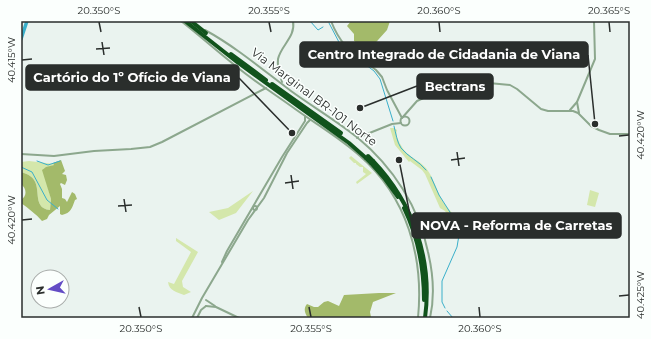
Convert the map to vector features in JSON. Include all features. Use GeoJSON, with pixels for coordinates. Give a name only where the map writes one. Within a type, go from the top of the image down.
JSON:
{"type":"FeatureCollection","features":[{"type":"Feature","properties":{"kind":"highway"},"geometry":{"type":"LineString","coordinates":[[185,21],[249,71],[349,143],[382,171],[398,191],[409,212],[422,248],[427,290],[423,318]]}},
{"type":"Feature","properties":{"kind":"highway"},"geometry":{"type":"LineString","coordinates":[[191,21],[249,67],[324,121],[369,160]]}},
{"type":"Feature","properties":{"kind":"street"},"geometry":{"type":"LineString","coordinates":[[181,21],[237,67],[369,160],[392,194],[409,230],[418,262],[420,292],[418,318]]}},
{"type":"Feature","properties":{"kind":"street"},"geometry":{"type":"LineString","coordinates":[[282,83],[278,60],[280,52],[292,34],[294,27],[293,21]]}},
{"type":"Feature","properties":{"kind":"street"},"geometry":{"type":"LineString","coordinates":[[335,21],[331,22],[346,48],[380,74],[402,118]]}},
{"type":"Feature","properties":{"kind":"street"},"geometry":{"type":"LineString","coordinates":[[570,110],[577,102],[595,59],[594,21]]}},
{"type":"Feature","properties":{"kind":"street","name":"Via Marginal BR-101 Norte"},"geometry":{"type":"LineString","coordinates":[[196,25],[219,38],[357,138],[374,153],[391,172],[404,190],[420,221],[427,246],[432,276],[430,318]]}},
{"type":"Feature","properties":{"kind":"street"},"geometry":{"type":"LineString","coordinates":[[239,59],[246,57]]}},
{"type":"Feature","properties":{"kind":"street"},"geometry":{"type":"LineString","coordinates":[[237,62],[237,67]]}},
{"type":"Feature","properties":{"kind":"street"},"geometry":{"type":"LineString","coordinates":[[401,122],[402,118],[417,101],[455,86],[474,82],[510,85],[541,109],[551,111],[570,110],[579,114],[591,126],[610,134],[630,134]]}},
{"type":"Feature","properties":{"kind":"street"},"geometry":{"type":"LineString","coordinates":[[21,154],[54,156],[94,151],[150,147],[266,88]]}},
{"type":"Feature","properties":{"kind":"street"},"geometry":{"type":"LineString","coordinates":[[577,102],[579,114]]}},
{"type":"Feature","properties":{"kind":"street"},"geometry":{"type":"LineString","coordinates":[[357,138],[392,124],[401,122],[403,125],[407,125],[410,122],[408,113],[410,108]]}},
{"type":"Feature","properties":{"kind":"street"},"geometry":{"type":"LineString","coordinates":[[220,269],[227,251],[305,121],[305,116]]}},
{"type":"Feature","properties":{"kind":"street"},"geometry":{"type":"LineString","coordinates":[[402,118],[405,116],[409,119]]}},
{"type":"Feature","properties":{"kind":"street"},"geometry":{"type":"LineString","coordinates":[[192,318],[246,224],[270,188],[290,146],[307,122],[311,120]]}},
{"type":"Feature","properties":{"kind":"street"},"geometry":{"type":"LineString","coordinates":[[369,160],[374,153]]}},
{"type":"Feature","properties":{"kind":"street"},"geometry":{"type":"LineString","coordinates":[[253,207],[254,210],[257,209]]}},
{"type":"Feature","properties":{"kind":"street"},"geometry":{"type":"LineString","coordinates":[[197,318],[205,306],[205,295]]}},
{"type":"Feature","properties":{"kind":"street"},"geometry":{"type":"LineString","coordinates":[[200,302],[203,300],[206,301],[237,317]]}},
{"type":"Feature","properties":{"kind":"street"},"geometry":{"type":"LineString","coordinates":[[200,302],[201,306],[216,307]]}},
{"type":"Feature","properties":{"kind":"green space"},"geometry":{"type":"Polygon","coordinates":[[[351,21],[390,21],[387,30],[369,50],[354,41],[354,34],[347,26],[351,21]]]}},
{"type":"Feature","properties":{"kind":"green space"},"geometry":{"type":"Polygon","coordinates":[[[390,128],[397,130],[398,138],[404,150],[426,168],[442,199],[457,219],[452,222],[445,211],[440,208],[425,174],[410,161],[409,162],[395,145],[390,128]]]}},
{"type":"Feature","properties":{"kind":"green space"},"geometry":{"type":"Polygon","coordinates":[[[351,156],[372,173],[357,184],[356,182],[366,174],[363,172],[363,167],[360,167],[349,158],[351,156]]]}},
{"type":"Feature","properties":{"kind":"green space"},"geometry":{"type":"Polygon","coordinates":[[[61,160],[65,171],[62,174],[66,175],[67,180],[65,185],[60,184],[62,189],[62,198],[67,202],[72,192],[75,194],[77,199],[67,213],[62,215],[60,214],[60,206],[49,215],[47,219],[42,221],[21,203],[21,200],[26,192],[21,184],[21,172],[34,180],[40,205],[50,210],[51,199],[42,170],[61,160]]]}},
{"type":"Feature","properties":{"kind":"green space"},"geometry":{"type":"Polygon","coordinates":[[[29,161],[54,164],[43,169],[51,199],[50,210],[40,205],[34,180],[21,172],[21,162],[29,161]]]}},
{"type":"Feature","properties":{"kind":"green space"},"geometry":{"type":"Polygon","coordinates":[[[590,190],[599,193],[595,207],[587,205],[590,190]]]}},
{"type":"Feature","properties":{"kind":"green space"},"geometry":{"type":"Polygon","coordinates":[[[253,191],[236,213],[219,220],[209,212],[228,208],[253,191]]]}},
{"type":"Feature","properties":{"kind":"green space"},"geometry":{"type":"Polygon","coordinates":[[[176,238],[198,252],[182,281],[183,287],[191,292],[184,295],[172,289],[168,282],[174,284],[191,252],[176,241],[176,238]]]}},
{"type":"Feature","properties":{"kind":"green space"},"geometry":{"type":"Polygon","coordinates":[[[396,293],[373,302],[370,318],[308,318],[305,311],[307,304],[318,307],[324,302],[328,301],[339,306],[344,295],[396,293]]]}},
{"type":"Feature","properties":{"kind":"waterway"},"geometry":{"type":"LineString","coordinates":[[21,39],[27,21]]}},
{"type":"Feature","properties":{"kind":"waterway"},"geometry":{"type":"LineString","coordinates":[[310,21],[318,30],[323,27]]}},
{"type":"Feature","properties":{"kind":"waterway"},"geometry":{"type":"LineString","coordinates":[[329,23],[341,46],[374,71],[380,79],[393,121]]}},
{"type":"Feature","properties":{"kind":"waterway"},"geometry":{"type":"LineString","coordinates":[[394,126],[401,148],[426,170]]}},
{"type":"Feature","properties":{"kind":"waterway"},"geometry":{"type":"LineString","coordinates":[[37,161],[48,165],[60,161]]}},
{"type":"Feature","properties":{"kind":"waterway"},"geometry":{"type":"LineString","coordinates":[[21,167],[32,172],[47,200],[58,209]]}},
{"type":"Feature","properties":{"kind":"waterway"},"geometry":{"type":"LineString","coordinates":[[431,177],[439,195],[455,220],[459,235],[457,247],[442,281],[442,302],[445,308]]}},
{"type":"Feature","properties":{"kind":"waterway"},"geometry":{"type":"LineString","coordinates":[[447,311],[453,318]]}},
{"type":"Feature","properties":{"kind":"place","name":"Bectrans"},"geometry":{"type":"Point","coordinates":[360,108]}},
{"type":"Feature","properties":{"kind":"place","name":"Centro Integrado de Cidadania de Viana"},"geometry":{"type":"Point","coordinates":[595,124]}},
{"type":"Feature","properties":{"kind":"place","name":"Cartório do 1º Ofício de Viana"},"geometry":{"type":"Point","coordinates":[292,133]}},
{"type":"Feature","properties":{"kind":"place","name":"NOVA - Reforma de Carretas"},"geometry":{"type":"Point","coordinates":[399,160]}}]}
